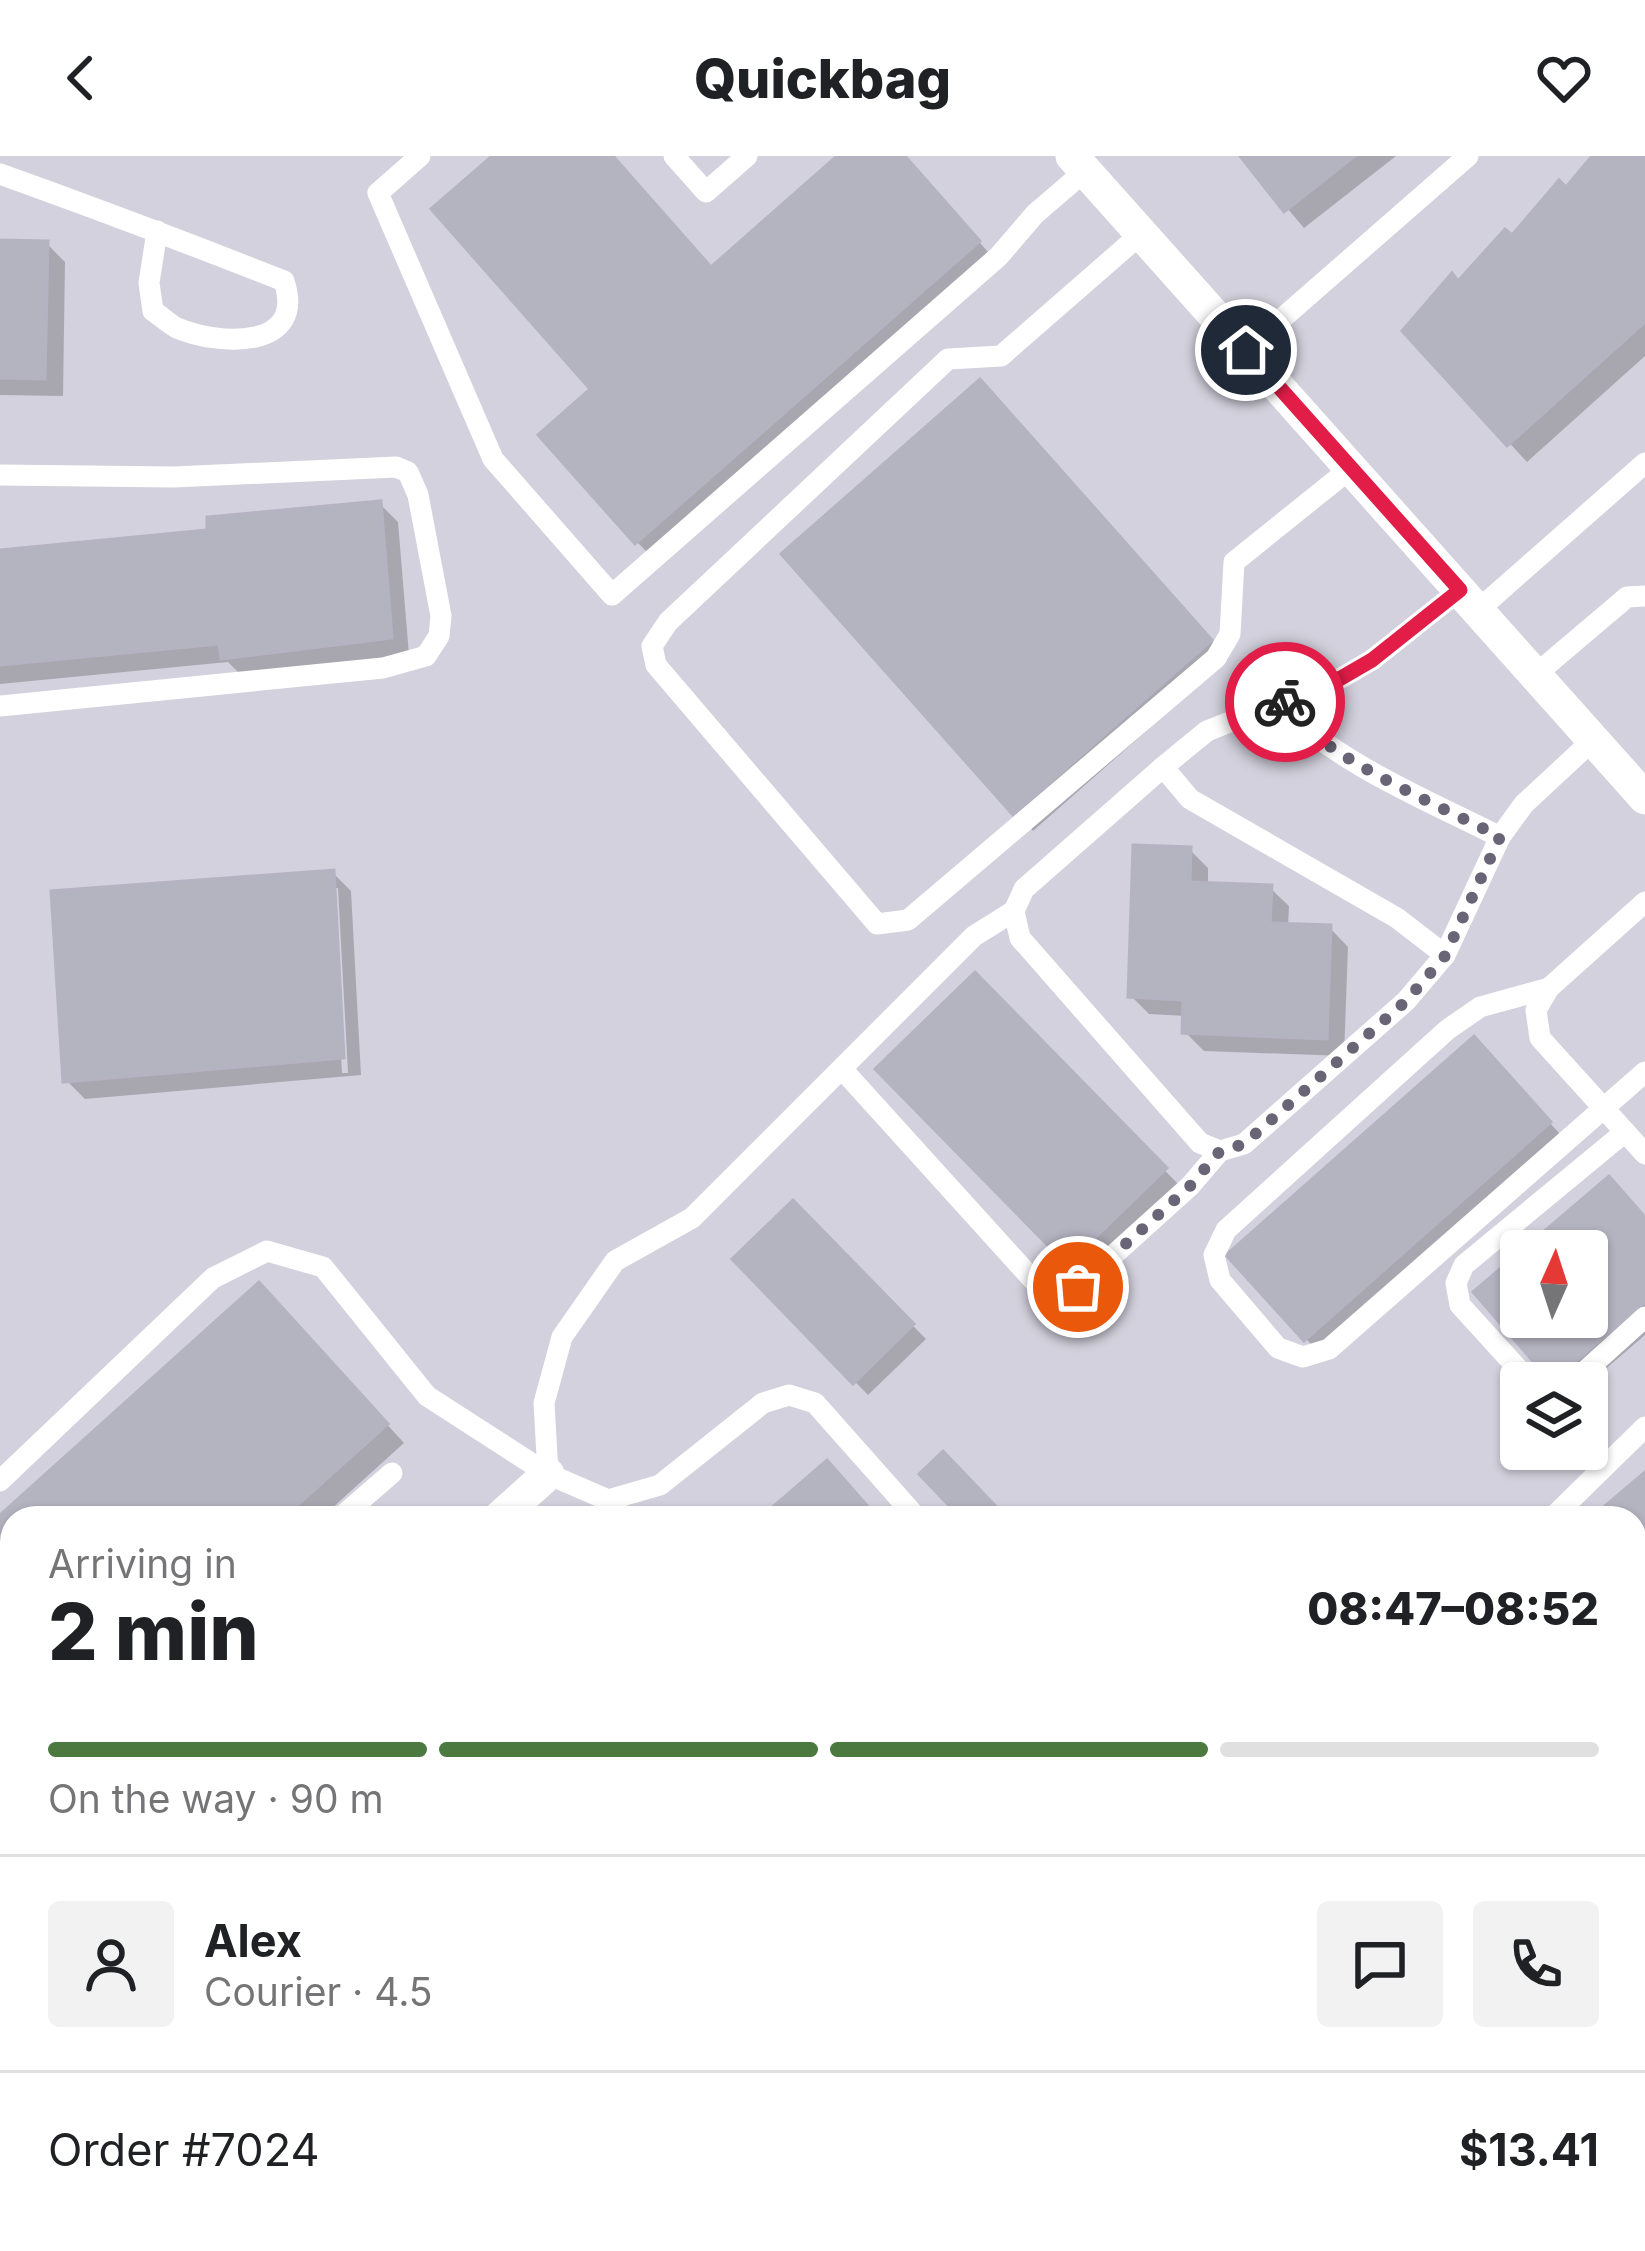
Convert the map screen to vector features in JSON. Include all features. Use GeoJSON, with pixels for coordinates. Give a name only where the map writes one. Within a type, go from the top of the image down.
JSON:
{"type":"FeatureCollection","features":[{"type":"Feature","properties":{"kind":"street"},"geometry":{"type":"LineString","coordinates":[[1086,161],[1142,233],[1645,798]]}},
{"type":"Feature","properties":{"kind":"street"},"geometry":{"type":"LineString","coordinates":[[524,1506],[548,1474]]}},
{"type":"Feature","properties":{"kind":"lane"},"geometry":{"type":"LineString","coordinates":[[420,156],[378,194],[493,459],[612,595],[999,256],[1086,161]]}},
{"type":"Feature","properties":{"kind":"lane"},"geometry":{"type":"LineString","coordinates":[[674,156],[706,192],[748,156]]}},
{"type":"Feature","properties":{"kind":"lane"},"geometry":{"type":"LineString","coordinates":[[1246,350],[1468,156]]}},
{"type":"Feature","properties":{"kind":"lane"},"geometry":{"type":"LineString","coordinates":[[0,174],[157,231],[284,281],[290,300],[283,321],[269,334],[246,339],[175,327],[154,310],[148,283],[157,231]]}},
{"type":"Feature","properties":{"kind":"lane"},"geometry":{"type":"LineString","coordinates":[[1142,233],[1001,356],[948,359],[668,622],[652,646],[656,665],[877,924],[908,920],[1216,658],[1230,634],[1234,562],[1351,469]]}},
{"type":"Feature","properties":{"kind":"lane"},"geometry":{"type":"LineString","coordinates":[[548,1474],[544,1402],[562,1337],[615,1261],[692,1218],[974,936],[1014,911],[1024,889],[1207,730],[1341,678],[1372,660],[1468,600],[1645,463]]}},
{"type":"Feature","properties":{"kind":"lane"},"geometry":{"type":"LineString","coordinates":[[0,475],[173,477],[396,467],[408,472],[418,495],[441,616],[439,636],[426,656],[382,668],[0,706]]}},
{"type":"Feature","properties":{"kind":"lane"},"geometry":{"type":"LineString","coordinates":[[1535,675],[1627,597],[1645,596]]}},
{"type":"Feature","properties":{"kind":"lane"},"geometry":{"type":"LineString","coordinates":[[1278,704],[1307,733],[1344,757],[1500,837]]}},
{"type":"Feature","properties":{"kind":"lane"},"geometry":{"type":"LineString","coordinates":[[842,1069],[1034,1281],[1055,1291],[1078,1287],[1190,1186],[1220,1151],[1244,1144],[1406,1001],[1445,956],[1500,837],[1524,804],[1593,740]]}},
{"type":"Feature","properties":{"kind":"lane"},"geometry":{"type":"LineString","coordinates":[[1163,767],[1190,799],[1397,918],[1445,956]]}},
{"type":"Feature","properties":{"kind":"lane"},"geometry":{"type":"LineString","coordinates":[[1645,902],[1549,988],[1536,1010],[1540,1038],[1645,1154]]}},
{"type":"Feature","properties":{"kind":"lane"},"geometry":{"type":"LineString","coordinates":[[1014,911],[1020,938],[1200,1143],[1220,1151]]}},
{"type":"Feature","properties":{"kind":"lane"},"geometry":{"type":"LineString","coordinates":[[1549,988],[1480,1007],[1447,1030],[1226,1230],[1214,1255],[1220,1280],[1278,1348],[1303,1357],[1329,1348],[1645,1072]]}},
{"type":"Feature","properties":{"kind":"lane"},"geometry":{"type":"LineString","coordinates":[[1512,1362],[1460,1305],[1456,1283],[1464,1265],[1625,1132]]}},
{"type":"Feature","properties":{"kind":"lane"},"geometry":{"type":"LineString","coordinates":[[0,1481],[213,1278],[267,1251],[323,1267],[427,1396],[548,1474],[613,1506]]}},
{"type":"Feature","properties":{"kind":"lane"},"geometry":{"type":"LineString","coordinates":[[1595,1362],[1645,1317]]}},
{"type":"Feature","properties":{"kind":"lane"},"geometry":{"type":"LineString","coordinates":[[608,1500],[660,1486],[763,1403],[789,1395],[815,1403],[906,1506]]}},
{"type":"Feature","properties":{"kind":"lane"},"geometry":{"type":"LineString","coordinates":[[1564,1506],[1645,1427]]}},
{"type":"Feature","properties":{"kind":"lane"},"geometry":{"type":"LineString","coordinates":[[354,1506],[392,1473]]}},
{"type":"Feature","properties":{"kind":"shaded area"},"geometry":{"type":"Polygon","coordinates":[[[0,156],[1645,156],[1645,1506],[0,1506],[0,156]]]}},
{"type":"Feature","properties":{"kind":"building"},"geometry":{"type":"Polygon","coordinates":[[[492,156],[613,156],[711,267],[837,156],[905,156],[980,241],[635,544],[538,435],[590,389],[431,209],[492,156]]]}},
{"type":"Feature","properties":{"kind":"building"},"geometry":{"type":"Polygon","coordinates":[[[1240,156],[1355,156],[1284,212],[1240,156]]]}},
{"type":"Feature","properties":{"kind":"building"},"geometry":{"type":"Polygon","coordinates":[[[1592,156],[1645,156],[1645,322],[1507,446],[1402,331],[1452,273],[1458,281],[1505,229],[1512,235],[1559,180],[1566,187],[1592,156]]]}},
{"type":"Feature","properties":{"kind":"building"},"geometry":{"type":"Polygon","coordinates":[[[0,240],[48,241],[45,379],[0,378],[0,240]]]}},
{"type":"Feature","properties":{"kind":"building"},"geometry":{"type":"Polygon","coordinates":[[[980,379],[1212,640],[1013,815],[781,554],[980,379]]]}},
{"type":"Feature","properties":{"kind":"building"},"geometry":{"type":"Polygon","coordinates":[[[381,501],[392,638],[221,659],[219,644],[0,665],[0,550],[207,530],[207,517],[381,501]]]}},
{"type":"Feature","properties":{"kind":"building"},"geometry":{"type":"Polygon","coordinates":[[[1133,845],[1191,847],[1190,882],[1272,885],[1270,923],[1331,925],[1327,1039],[1182,1033],[1183,1000],[1128,997],[1133,845]]]}},
{"type":"Feature","properties":{"kind":"building"},"geometry":{"type":"Polygon","coordinates":[[[334,870],[344,1058],[63,1082],[51,891],[334,870]]]}},
{"type":"Feature","properties":{"kind":"building"},"geometry":{"type":"Polygon","coordinates":[[[975,972],[1167,1168],[1067,1265],[875,1069],[975,972]]]}},
{"type":"Feature","properties":{"kind":"building"},"geometry":{"type":"Polygon","coordinates":[[[1474,1036],[1551,1122],[1304,1341],[1226,1255],[1474,1036]]]}},
{"type":"Feature","properties":{"kind":"building"},"geometry":{"type":"Polygon","coordinates":[[[1609,1176],[1645,1217],[1645,1302],[1608,1333],[1608,1230],[1546,1230],[1609,1176]]]}},
{"type":"Feature","properties":{"kind":"building"},"geometry":{"type":"Polygon","coordinates":[[[793,1200],[914,1324],[853,1384],[732,1259],[793,1200]]]}},
{"type":"Feature","properties":{"kind":"building"},"geometry":{"type":"Polygon","coordinates":[[[1500,1269],[1500,1323],[1473,1292],[1500,1269]]]}},
{"type":"Feature","properties":{"kind":"building"},"geometry":{"type":"Polygon","coordinates":[[[259,1282],[388,1424],[296,1506],[10,1506],[259,1282]]]}},
{"type":"Feature","properties":{"kind":"building"},"geometry":{"type":"Polygon","coordinates":[[[1513,1338],[1603,1338],[1574,1362],[1534,1362],[1513,1338]]]}},
{"type":"Feature","properties":{"kind":"building"},"geometry":{"type":"Polygon","coordinates":[[[943,1451],[996,1506],[950,1506],[919,1474],[943,1451]]]}},
{"type":"Feature","properties":{"kind":"building"},"geometry":{"type":"Polygon","coordinates":[[[827,1460],[867,1506],[774,1506],[827,1460]]]}},
{"type":"Feature","properties":{"kind":"building"},"geometry":{"type":"Polygon","coordinates":[[[1645,1472],[1645,1506],[1605,1506],[1645,1472]]]}},
{"type":"Feature","properties":{"kind":"way so far"},"geometry":{"type":"LineString","coordinates":[[1078,1287],[1190,1186],[1220,1151],[1244,1144],[1406,1001],[1445,956],[1500,837],[1344,757],[1307,733],[1278,704],[1285,702]]}},
{"type":"Feature","properties":{"kind":"route"},"geometry":{"type":"LineString","coordinates":[[1246,350],[1460,590],[1372,660],[1285,702]]}}]}
